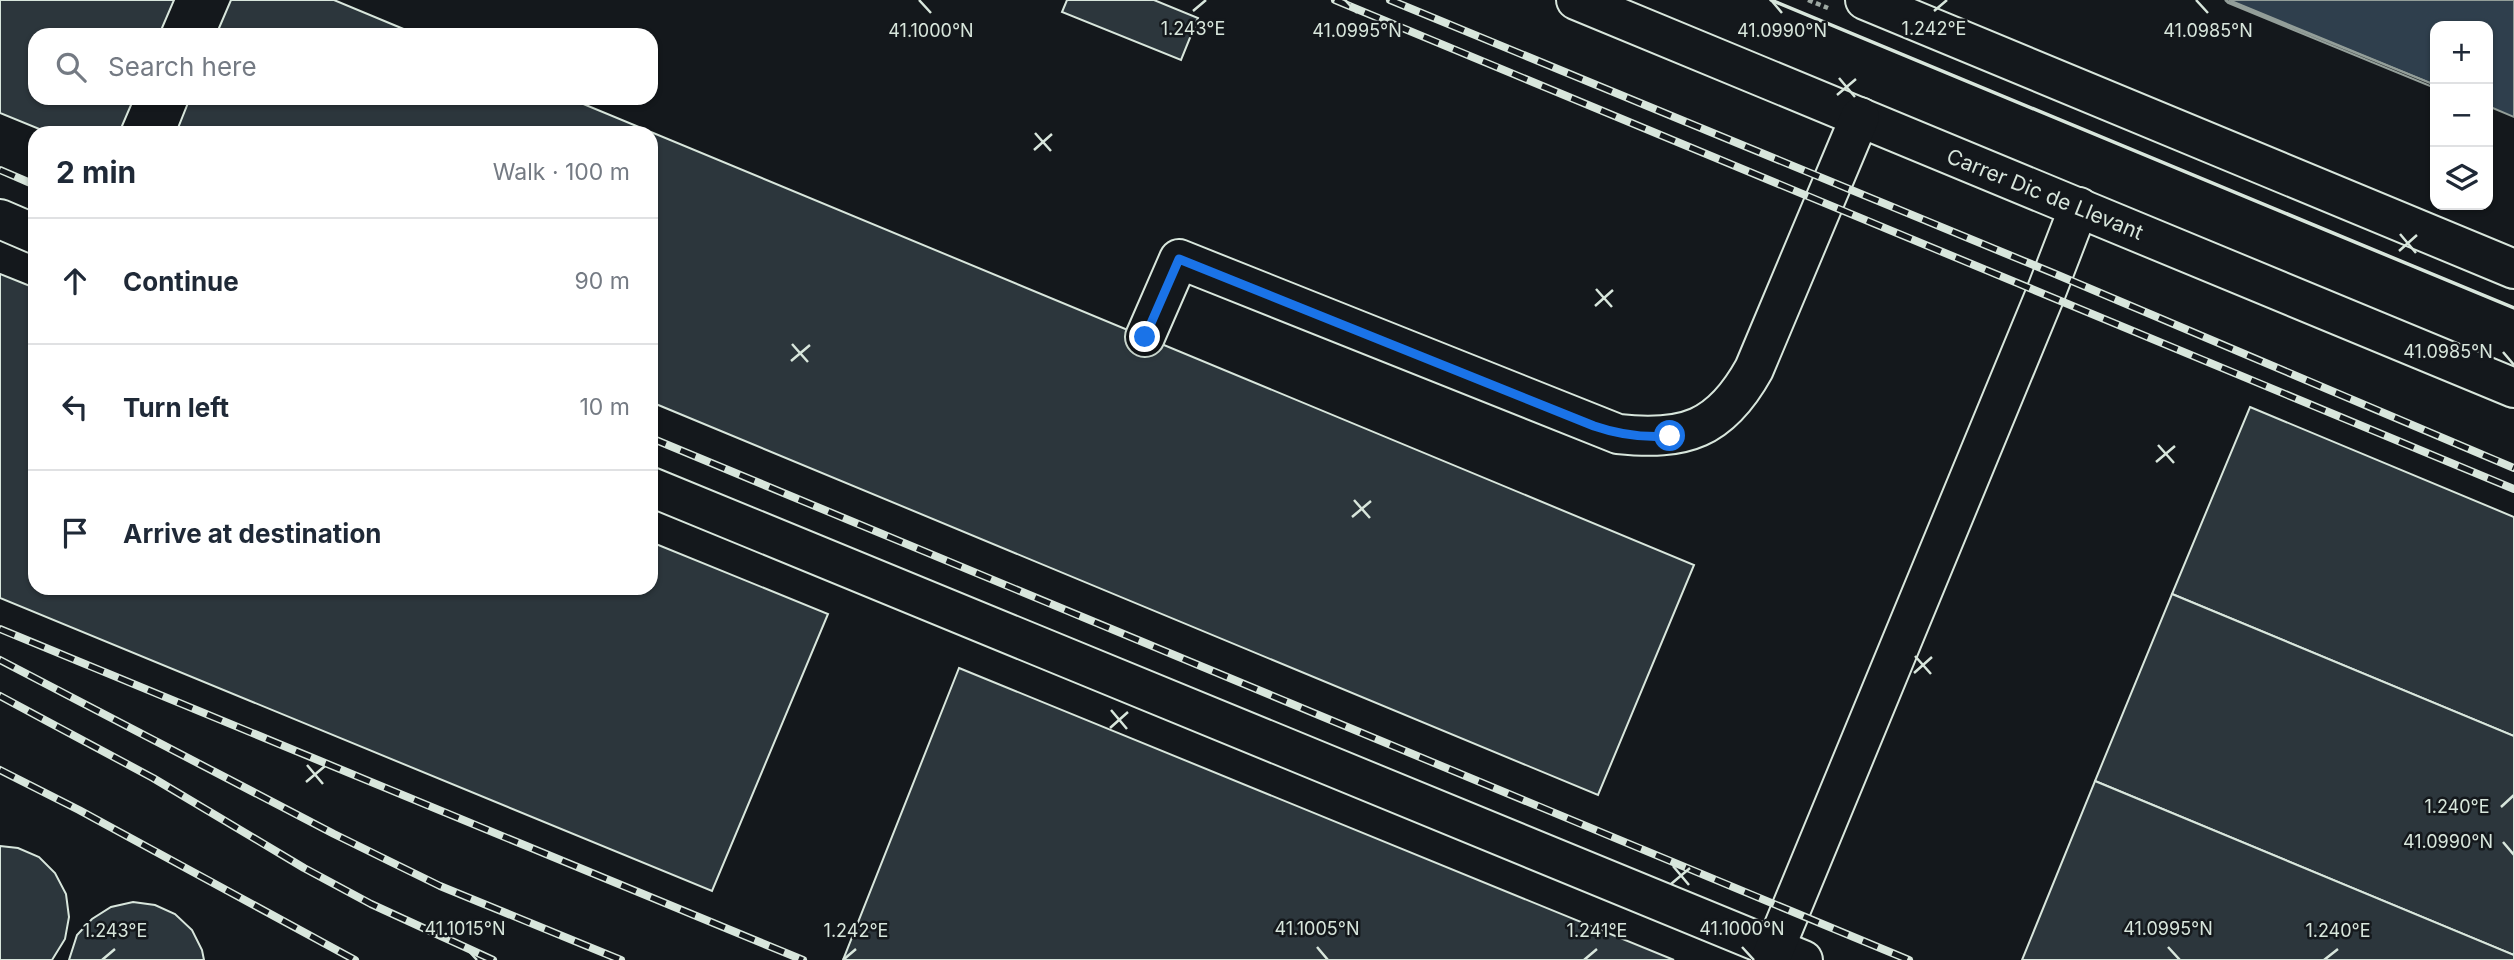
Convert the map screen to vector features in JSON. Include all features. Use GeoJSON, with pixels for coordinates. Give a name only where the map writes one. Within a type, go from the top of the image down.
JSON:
{"type":"FeatureCollection","features":[{"type":"Feature","properties":{"kind":"lane","name":"Carrer Dic de Llevant"},"geometry":{"type":"LineString","coordinates":[[1576,0],[2514,388]]}},
{"type":"Feature","properties":{"kind":"lane"},"geometry":{"type":"LineString","coordinates":[[1866,0],[2514,269]]}},
{"type":"Feature","properties":{"kind":"lane"},"geometry":{"type":"LineString","coordinates":[[1145,337],[1179,259],[1618,434],[1645,438],[1670,436],[1698,428],[1721,413],[1740,395],[1754,369],[1860,117]]}},
{"type":"Feature","properties":{"kind":"lane"},"geometry":{"type":"LineString","coordinates":[[658,490],[1782,956],[2079,208]]}},
{"type":"Feature","properties":{"kind":"lane"},"geometry":{"type":"LineString","coordinates":[[0,219],[28,231]]}},
{"type":"Feature","properties":{"kind":"water"},"geometry":{"type":"Polygon","coordinates":[[[2229,0],[2514,0],[2514,117],[2493,108],[2493,21],[2430,21],[2430,83],[2229,0]]]}},
{"type":"Feature","properties":{"kind":"pier"},"geometry":{"type":"Polygon","coordinates":[[[2225,0],[2430,83],[2430,86],[2225,0]]]}},
{"type":"Feature","properties":{"kind":"building"},"geometry":{"type":"Polygon","coordinates":[[[0,0],[174,0],[162,28],[28,28],[28,105],[131,105],[122,126],[32,126],[0,113],[0,0]]]}},
{"type":"Feature","properties":{"kind":"building"},"geometry":{"type":"Polygon","coordinates":[[[231,0],[334,0],[401,28],[219,28],[231,0]]]}},
{"type":"Feature","properties":{"kind":"building"},"geometry":{"type":"Polygon","coordinates":[[[1067,0],[1154,0],[1198,18],[1181,60],[1062,12],[1067,0]]]}},
{"type":"Feature","properties":{"kind":"building"},"geometry":{"type":"Polygon","coordinates":[[[187,105],[586,105],[636,126],[179,126],[187,105]]]}},
{"type":"Feature","properties":{"kind":"building"},"geometry":{"type":"Polygon","coordinates":[[[658,135],[1694,565],[1598,795],[658,405],[658,135]]]}},
{"type":"Feature","properties":{"kind":"building"},"geometry":{"type":"Polygon","coordinates":[[[0,274],[28,285],[28,595],[658,595],[658,545],[828,614],[712,891],[0,598],[0,274]]]}},
{"type":"Feature","properties":{"kind":"building"},"geometry":{"type":"Polygon","coordinates":[[[2250,407],[2514,517],[2514,736],[2172,594],[2250,407]]]}},
{"type":"Feature","properties":{"kind":"building"},"geometry":{"type":"Polygon","coordinates":[[[2172,594],[2514,736],[2514,955],[2095,781],[2172,594]]]}},
{"type":"Feature","properties":{"kind":"building"},"geometry":{"type":"Polygon","coordinates":[[[959,668],[1674,960],[843,960],[959,668]]]}},
{"type":"Feature","properties":{"kind":"building"},"geometry":{"type":"Polygon","coordinates":[[[2095,781],[2514,955],[2514,960],[2022,960],[2095,781]]]}},
{"type":"Feature","properties":{"kind":"building"},"geometry":{"type":"Polygon","coordinates":[[[0,846],[18,848],[39,857],[55,873],[66,894],[69,917],[65,939],[52,960],[0,960],[0,846]]]}},
{"type":"Feature","properties":{"kind":"building"},"geometry":{"type":"Polygon","coordinates":[[[133,902],[155,905],[175,914],[192,930],[204,960],[69,960],[77,935],[92,919],[111,907],[133,902]]]}},
{"type":"Feature","properties":{"kind":"railway"},"geometry":{"type":"LineString","coordinates":[[1335,0],[2514,489]]}},
{"type":"Feature","properties":{"kind":"railway"},"geometry":{"type":"LineString","coordinates":[[1390,0],[2053,273],[2514,468]]}},
{"type":"Feature","properties":{"kind":"railway"},"geometry":{"type":"LineString","coordinates":[[0,170],[28,182]]}},
{"type":"Feature","properties":{"kind":"railway"},"geometry":{"type":"LineString","coordinates":[[658,441],[1909,960]]}},
{"type":"Feature","properties":{"kind":"railway"},"geometry":{"type":"LineString","coordinates":[[0,629],[803,960]]}},
{"type":"Feature","properties":{"kind":"railway"},"geometry":{"type":"LineString","coordinates":[[0,660],[334,834],[440,886],[621,960]]}},
{"type":"Feature","properties":{"kind":"railway"},"geometry":{"type":"LineString","coordinates":[[0,696],[153,778],[304,868],[371,904],[493,960]]}},
{"type":"Feature","properties":{"kind":"railway"},"geometry":{"type":"LineString","coordinates":[[0,770],[355,960]]}},
{"type":"Feature","properties":{"kind":"wall"},"geometry":{"type":"LineString","coordinates":[[1771,0],[2514,308]]}},
{"type":"Feature","properties":{"kind":"route"},"geometry":{"type":"LineString","coordinates":[[1145,337],[1179,259],[1594,426],[1618,434],[1645,438],[1670,436]]}}]}
